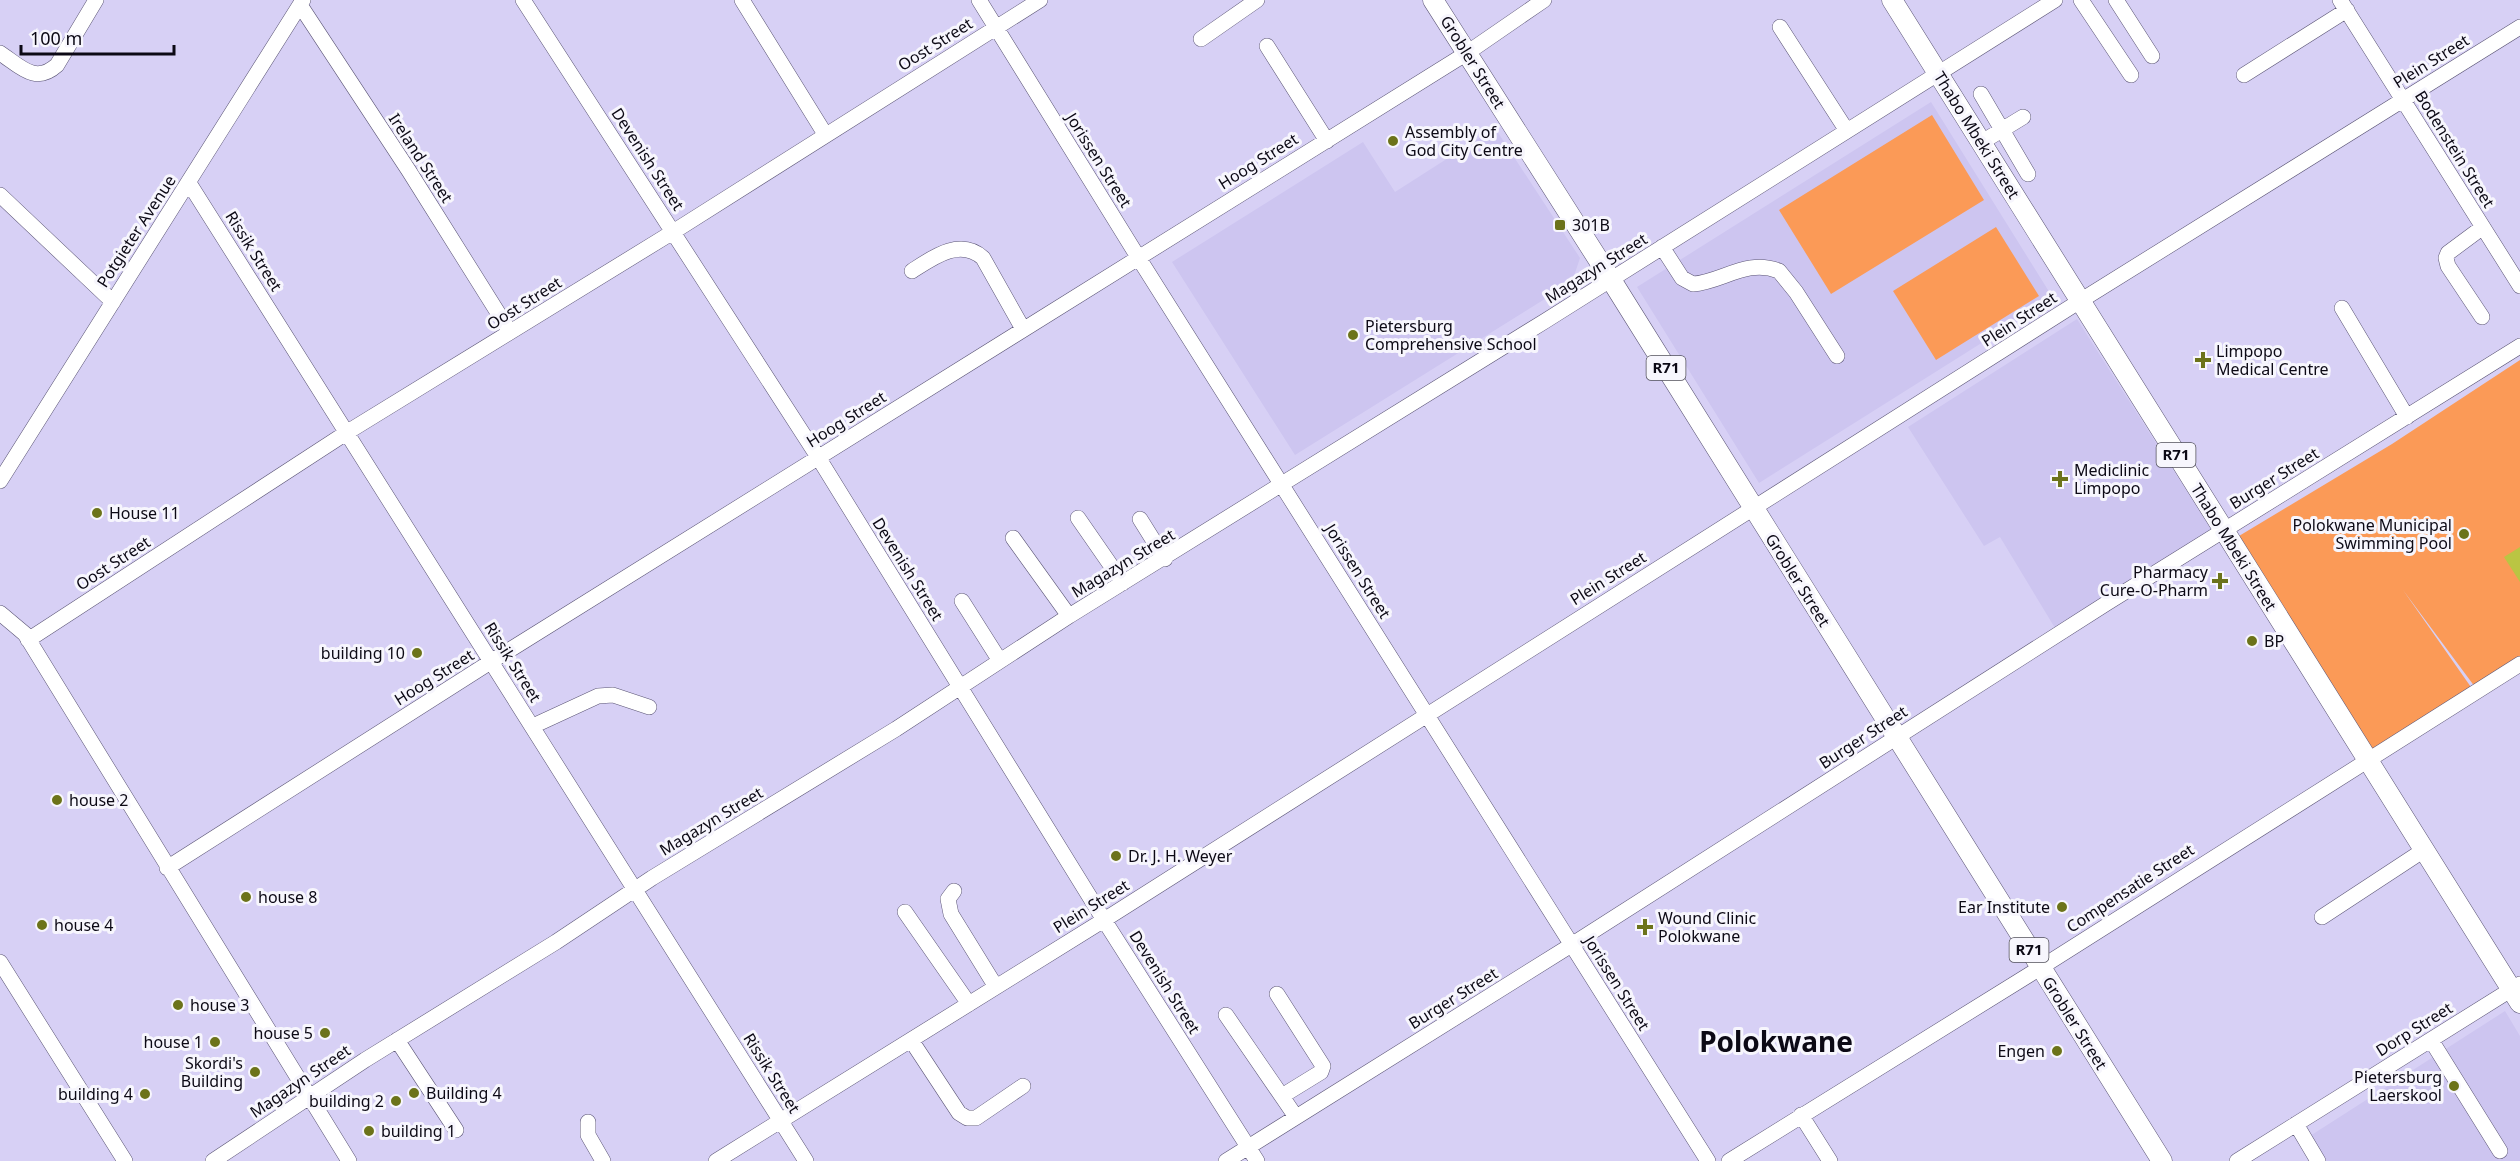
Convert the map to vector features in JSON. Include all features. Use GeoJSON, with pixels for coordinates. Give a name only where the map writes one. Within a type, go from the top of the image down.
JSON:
{"type":"FeatureCollection","features":[{"type":"Feature","properties":{"kind":"main road","name":"Grobler Street"},"geometry":{"type":"LineString","coordinates":[[1433,0],[1610,278],[2162,1161]]}},
{"type":"Feature","properties":{"kind":"main road","name":"Thabo Mbeki Street"},"geometry":{"type":"LineString","coordinates":[[1892,0],[2424,850],[2517,992]]}},
{"type":"Feature","properties":{"kind":"street"},"geometry":{"type":"LineString","coordinates":[[0,53],[32,74],[43,75],[57,65],[96,0]]}},
{"type":"Feature","properties":{"kind":"street","name":"Devenish Street"},"geometry":{"type":"LineString","coordinates":[[524,0],[818,457],[1104,920],[1257,1161]]}},
{"type":"Feature","properties":{"kind":"street"},"geometry":{"type":"LineString","coordinates":[[742,0],[825,134]]}},
{"type":"Feature","properties":{"kind":"street","name":"Jorissen Street"},"geometry":{"type":"LineString","coordinates":[[979,0],[1425,715],[1708,1161]]}},
{"type":"Feature","properties":{"kind":"street","name":"Oost Street"},"geometry":{"type":"LineString","coordinates":[[28,640],[346,434],[673,232],[1040,0]]}},
{"type":"Feature","properties":{"kind":"street"},"geometry":{"type":"LineString","coordinates":[[1201,39],[1257,0]]}},
{"type":"Feature","properties":{"kind":"street","name":"Hoog Street"},"geometry":{"type":"LineString","coordinates":[[167,868],[818,457],[1467,53],[1544,0]]}},
{"type":"Feature","properties":{"kind":"street","name":"Magazyn Street"},"geometry":{"type":"LineString","coordinates":[[213,1161],[397,1040],[896,729],[1069,616],[1165,559],[2055,0]]}},
{"type":"Feature","properties":{"kind":"street"},"geometry":{"type":"LineString","coordinates":[[2081,0],[2131,75]]}},
{"type":"Feature","properties":{"kind":"street"},"geometry":{"type":"LineString","coordinates":[[2116,0],[2152,56]]}},
{"type":"Feature","properties":{"kind":"street","name":"Potgieter Avenue"},"geometry":{"type":"LineString","coordinates":[[1,476],[302,3]]}},
{"type":"Feature","properties":{"kind":"street","name":"Ireland Street"},"geometry":{"type":"LineString","coordinates":[[302,3],[510,332]]}},
{"type":"Feature","properties":{"kind":"street"},"geometry":{"type":"LineString","coordinates":[[2244,75],[2344,5]]}},
{"type":"Feature","properties":{"kind":"street","name":"Bodenstein Street"},"geometry":{"type":"LineString","coordinates":[[2344,5],[2520,286]]}},
{"type":"Feature","properties":{"kind":"street"},"geometry":{"type":"LineString","coordinates":[[1779,27],[1847,131]]}},
{"type":"Feature","properties":{"kind":"street","name":"Plein Street"},"geometry":{"type":"LineString","coordinates":[[716,1161],[1104,920],[1753,508],[2520,27]]}},
{"type":"Feature","properties":{"kind":"street"},"geometry":{"type":"LineString","coordinates":[[1267,46],[1326,141]]}},
{"type":"Feature","properties":{"kind":"street"},"geometry":{"type":"LineString","coordinates":[[1981,93],[2028,174]]}},
{"type":"Feature","properties":{"kind":"street"},"geometry":{"type":"LineString","coordinates":[[1982,142],[2023,117]]}},
{"type":"Feature","properties":{"kind":"street","name":"Rissik Street"},"geometry":{"type":"LineString","coordinates":[[189,183],[806,1161]]}},
{"type":"Feature","properties":{"kind":"street"},"geometry":{"type":"LineString","coordinates":[[0,195],[113,302]]}},
{"type":"Feature","properties":{"kind":"street"},"geometry":{"type":"LineString","coordinates":[[2482,317],[2448,266],[2446,258],[2448,253],[2483,226]]}},
{"type":"Feature","properties":{"kind":"street"},"geometry":{"type":"LineString","coordinates":[[1662,247],[1682,278],[1693,284],[1739,270],[1759,268],[1779,271],[1796,292],[1837,356]]}},
{"type":"Feature","properties":{"kind":"street"},"geometry":{"type":"LineString","coordinates":[[912,271],[948,249],[978,253],[1023,329]]}},
{"type":"Feature","properties":{"kind":"street"},"geometry":{"type":"LineString","coordinates":[[2342,308],[2407,417]]}},
{"type":"Feature","properties":{"kind":"street","name":"Burger Street"},"geometry":{"type":"LineString","coordinates":[[1226,1161],[2520,346]]}},
{"type":"Feature","properties":{"kind":"street"},"geometry":{"type":"LineString","coordinates":[[1078,518],[1123,584]]}},
{"type":"Feature","properties":{"kind":"street"},"geometry":{"type":"LineString","coordinates":[[1140,519],[1165,559]]}},
{"type":"Feature","properties":{"kind":"street"},"geometry":{"type":"LineString","coordinates":[[1013,538],[1069,616]]}},
{"type":"Feature","properties":{"kind":"street"},"geometry":{"type":"LineString","coordinates":[[962,602],[1000,661]]}},
{"type":"Feature","properties":{"kind":"street"},"geometry":{"type":"LineString","coordinates":[[0,613],[13,622],[28,640],[349,1161]]}},
{"type":"Feature","properties":{"kind":"street","name":"Compensatie Street"},"geometry":{"type":"LineString","coordinates":[[1729,1161],[2040,968],[2367,759],[2518,669]]}},
{"type":"Feature","properties":{"kind":"street"},"geometry":{"type":"LineString","coordinates":[[533,726],[598,696],[613,695],[649,707]]}},
{"type":"Feature","properties":{"kind":"street"},"geometry":{"type":"LineString","coordinates":[[2322,917],[2424,850]]}},
{"type":"Feature","properties":{"kind":"street"},"geometry":{"type":"LineString","coordinates":[[954,891],[948,899],[951,914],[996,987]]}},
{"type":"Feature","properties":{"kind":"street"},"geometry":{"type":"LineString","coordinates":[[905,912],[969,1004]]}},
{"type":"Feature","properties":{"kind":"street"},"geometry":{"type":"LineString","coordinates":[[0,962],[125,1161]]}},
{"type":"Feature","properties":{"kind":"street","name":"Dorp Street"},"geometry":{"type":"LineString","coordinates":[[2237,1161],[2431,1040],[2517,992]]}},
{"type":"Feature","properties":{"kind":"street"},"geometry":{"type":"LineString","coordinates":[[1277,994],[1317,1053],[1323,1069],[1282,1096]]}},
{"type":"Feature","properties":{"kind":"street"},"geometry":{"type":"LineString","coordinates":[[1226,1015],[1296,1118]]}},
{"type":"Feature","properties":{"kind":"street"},"geometry":{"type":"LineString","coordinates":[[397,1040],[456,1130]]}},
{"type":"Feature","properties":{"kind":"street"},"geometry":{"type":"LineString","coordinates":[[2431,1040],[2500,1151]]}},
{"type":"Feature","properties":{"kind":"street"},"geometry":{"type":"LineString","coordinates":[[911,1041],[959,1113],[967,1118],[976,1118],[1023,1086]]}},
{"type":"Feature","properties":{"kind":"street"},"geometry":{"type":"LineString","coordinates":[[1801,1115],[1830,1161]]}},
{"type":"Feature","properties":{"kind":"street"},"geometry":{"type":"LineString","coordinates":[[588,1122],[588,1135],[603,1161]]}},
{"type":"Feature","properties":{"kind":"street"},"geometry":{"type":"LineString","coordinates":[[2295,1124],[2318,1161]]}},
{"type":"Feature","properties":{"kind":"shaded area"},"geometry":{"type":"Polygon","coordinates":[[[1931,102],[2053,298],[1759,483],[1637,287],[1931,102]]]}},
{"type":"Feature","properties":{"kind":"shaded area"},"geometry":{"type":"Polygon","coordinates":[[[1932,115],[1984,200],[1831,294],[1779,210],[1932,115]]]}},
{"type":"Feature","properties":{"kind":"shaded area","name":"Pietersburg Comprehensive School"},"geometry":{"type":"Polygon","coordinates":[[[1495,128],[1580,258],[1572,282],[1295,455],[1172,262],[1363,142],[1395,192],[1495,128]]]}},
{"type":"Feature","properties":{"kind":"shaded area"},"geometry":{"type":"Polygon","coordinates":[[[1996,227],[2039,296],[1936,360],[1893,291],[1996,227]]]}},
{"type":"Feature","properties":{"kind":"shaded area","name":"Mediclinic Limpopo"},"geometry":{"type":"Polygon","coordinates":[[[2077,319],[2212,531],[2055,628],[2000,537],[1984,546],[1908,427],[2077,319]]]}},
{"type":"Feature","properties":{"kind":"shaded area"},"geometry":{"type":"Polygon","coordinates":[[[2520,360],[2520,659],[2475,687],[2403,590],[2473,690],[2374,753],[2239,536],[2392,444],[2520,360]]]}},
{"type":"Feature","properties":{"kind":"shaded area"},"geometry":{"type":"Polygon","coordinates":[[[2520,547],[2520,582],[2504,557],[2520,547]]]}},
{"type":"Feature","properties":{"kind":"shaded area","name":"Pietersburg Laerskool"},"geometry":{"type":"Polygon","coordinates":[[[2505,1011],[2520,1036],[2520,1161],[2325,1161],[2310,1136],[2505,1011]]]}},
{"type":"Feature","properties":{"kind":"place","name":"Assembly of God City Centre"},"geometry":{"type":"Point","coordinates":[1393,141]}},
{"type":"Feature","properties":{"kind":"place","name":"301B"},"geometry":{"type":"Point","coordinates":[1560,225]}},
{"type":"Feature","properties":{"kind":"place","name":"Pietersburg Comprehensive School"},"geometry":{"type":"Point","coordinates":[1353,335]}},
{"type":"Feature","properties":{"kind":"place","name":"Limpopo Medical Centre"},"geometry":{"type":"Point","coordinates":[2203,360]}},
{"type":"Feature","properties":{"kind":"place","name":"Mediclinic Limpopo"},"geometry":{"type":"Point","coordinates":[2060,479]}},
{"type":"Feature","properties":{"kind":"place","name":"House 11"},"geometry":{"type":"Point","coordinates":[97,513]}},
{"type":"Feature","properties":{"kind":"place","name":"Polokwane Municipal Swimming Pool"},"geometry":{"type":"Point","coordinates":[2464,534]}},
{"type":"Feature","properties":{"kind":"place","name":"Pharmacy Cure-O-Pharm"},"geometry":{"type":"Point","coordinates":[2220,581]}},
{"type":"Feature","properties":{"kind":"place","name":"BP"},"geometry":{"type":"Point","coordinates":[2252,641]}},
{"type":"Feature","properties":{"kind":"place","name":"building 10"},"geometry":{"type":"Point","coordinates":[417,653]}},
{"type":"Feature","properties":{"kind":"place","name":"house 2"},"geometry":{"type":"Point","coordinates":[57,800]}},
{"type":"Feature","properties":{"kind":"place","name":"Dr. J. H. Weyer"},"geometry":{"type":"Point","coordinates":[1116,856]}},
{"type":"Feature","properties":{"kind":"place","name":"house 8"},"geometry":{"type":"Point","coordinates":[246,897]}},
{"type":"Feature","properties":{"kind":"place","name":"Ear Institute"},"geometry":{"type":"Point","coordinates":[2062,907]}},
{"type":"Feature","properties":{"kind":"place","name":"house 4"},"geometry":{"type":"Point","coordinates":[42,925]}},
{"type":"Feature","properties":{"kind":"place","name":"Wound Clinic Polokwane"},"geometry":{"type":"Point","coordinates":[1645,927]}},
{"type":"Feature","properties":{"kind":"place","name":"house 3"},"geometry":{"type":"Point","coordinates":[178,1005]}},
{"type":"Feature","properties":{"kind":"place","name":"house 5"},"geometry":{"type":"Point","coordinates":[325,1033]}},
{"type":"Feature","properties":{"kind":"place","name":"house 1"},"geometry":{"type":"Point","coordinates":[215,1042]}},
{"type":"Feature","properties":{"kind":"place","name":"Engen"},"geometry":{"type":"Point","coordinates":[2057,1051]}},
{"type":"Feature","properties":{"kind":"place","name":"Skordi's Building"},"geometry":{"type":"Point","coordinates":[255,1072]}},
{"type":"Feature","properties":{"kind":"place","name":"Pietersburg Laerskool"},"geometry":{"type":"Point","coordinates":[2454,1086]}},
{"type":"Feature","properties":{"kind":"place","name":"Building 4"},"geometry":{"type":"Point","coordinates":[414,1093]}},
{"type":"Feature","properties":{"kind":"place","name":"building 4"},"geometry":{"type":"Point","coordinates":[145,1094]}},
{"type":"Feature","properties":{"kind":"place","name":"building 2"},"geometry":{"type":"Point","coordinates":[396,1101]}},
{"type":"Feature","properties":{"kind":"place","name":"building 1"},"geometry":{"type":"Point","coordinates":[369,1131]}},
{"type":"Feature","properties":{"kind":"district","name":"Polokwane"},"geometry":{"type":"Point","coordinates":[1776,1042]}}]}
